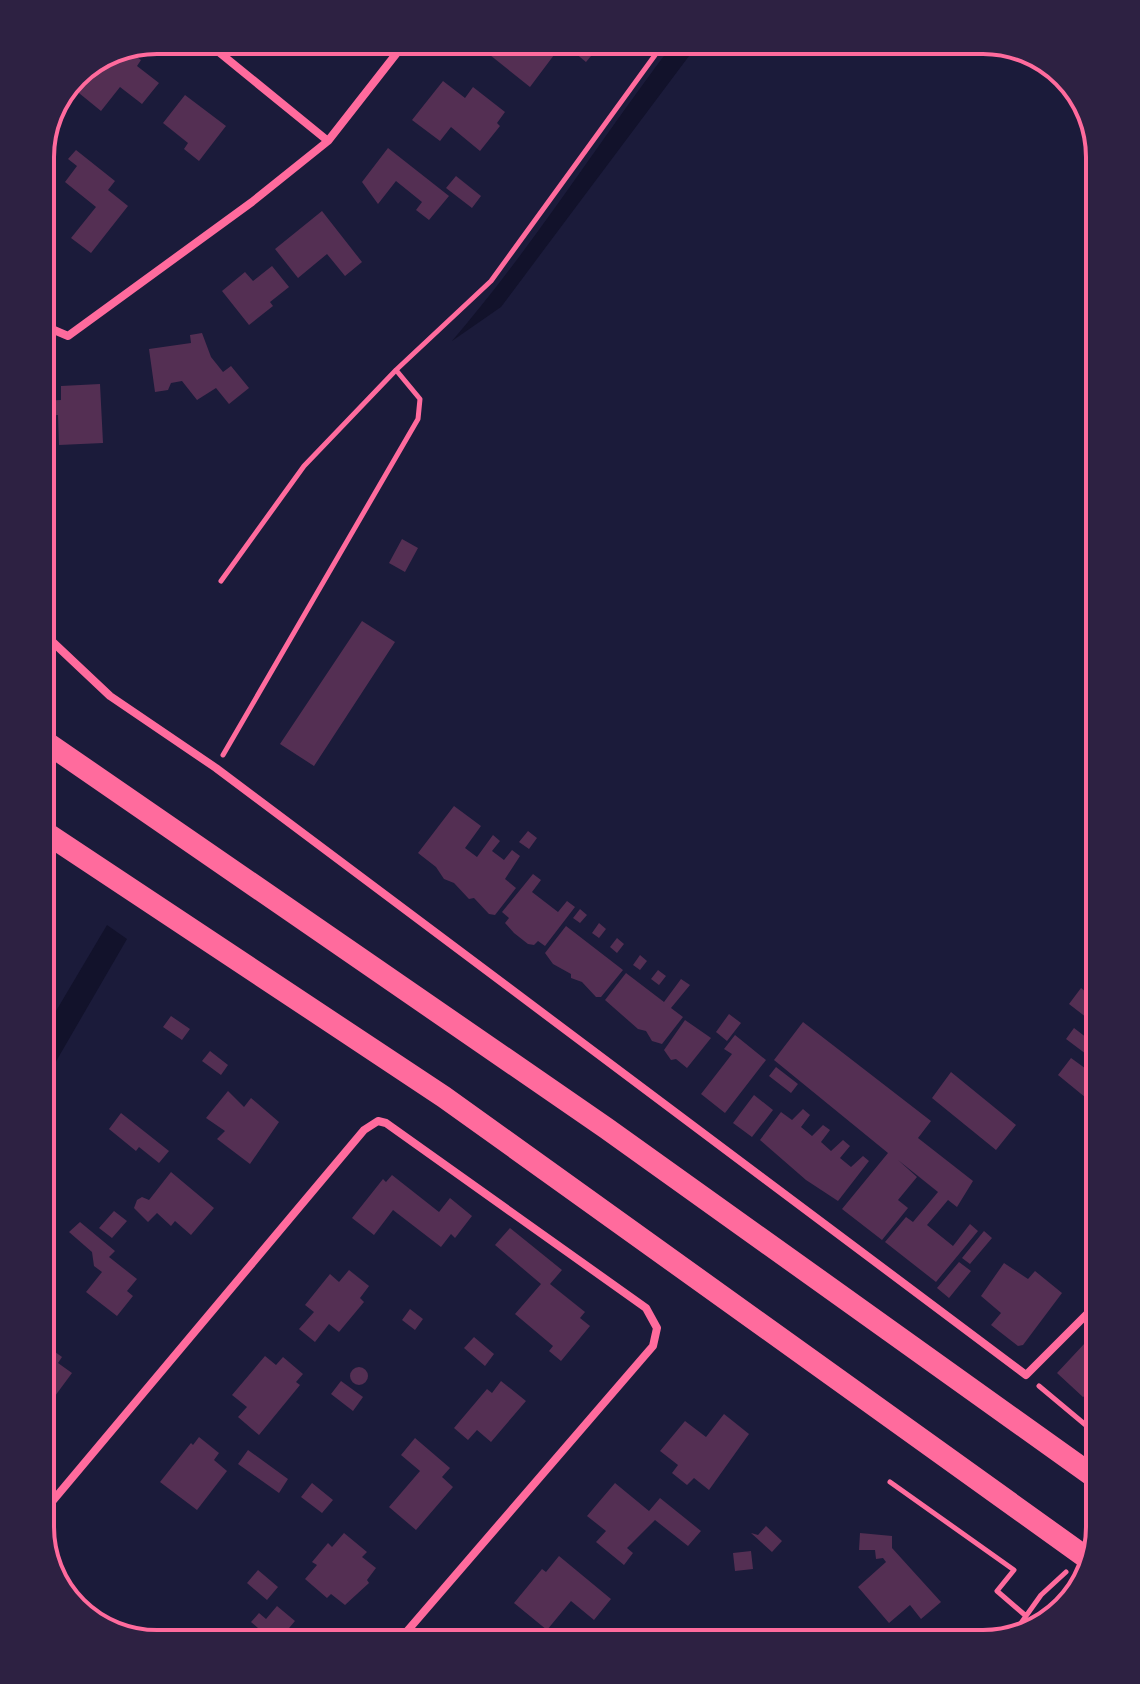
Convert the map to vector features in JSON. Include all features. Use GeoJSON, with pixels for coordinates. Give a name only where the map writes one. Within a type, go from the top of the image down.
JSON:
{"type":"FeatureCollection","features":[{"type":"Feature","properties":{"kind":"highway"},"geometry":{"type":"LineString","coordinates":[[54,748],[606,1128],[1086,1471]]}},
{"type":"Feature","properties":{"kind":"highway"},"geometry":{"type":"LineString","coordinates":[[54,838],[466,1113],[1082,1554]]}},
{"type":"Feature","properties":{"kind":"street"},"geometry":{"type":"LineString","coordinates":[[221,54],[328,141]]}},
{"type":"Feature","properties":{"kind":"street"},"geometry":{"type":"LineString","coordinates":[[54,330],[68,336],[252,202],[328,141],[396,54]]}},
{"type":"Feature","properties":{"kind":"street"},"geometry":{"type":"LineString","coordinates":[[54,643],[110,696],[216,768],[1026,1375],[1086,1315]]}},
{"type":"Feature","properties":{"kind":"street"},"geometry":{"type":"LineString","coordinates":[[54,1499],[370,1124],[378,1121],[395,1126],[646,1308],[657,1328],[653,1346],[408,1630]]}},
{"type":"Feature","properties":{"kind":"path"},"geometry":{"type":"LineString","coordinates":[[221,581],[304,466],[396,370],[491,281],[656,54]]}},
{"type":"Feature","properties":{"kind":"path"},"geometry":{"type":"LineString","coordinates":[[216,768],[418,419],[420,399],[396,370]]}},
{"type":"Feature","properties":{"kind":"path"},"geometry":{"type":"LineString","coordinates":[[1026,1375],[1086,1425]]}},
{"type":"Feature","properties":{"kind":"path"},"geometry":{"type":"LineString","coordinates":[[890,1482],[1014,1570],[997,1591],[1026,1616]]}},
{"type":"Feature","properties":{"kind":"path"},"geometry":{"type":"LineString","coordinates":[[1022,1622],[1041,1595],[1078,1565]]}},
{"type":"Feature","properties":{"kind":"shaded area"},"geometry":{"type":"Polygon","coordinates":[[[666,54],[691,54],[501,307],[452,341],[538,231],[666,54]]]}},
{"type":"Feature","properties":{"kind":"shaded area"},"geometry":{"type":"Polygon","coordinates":[[[107,925],[127,939],[54,1065],[54,1014],[107,925]]]}},
{"type":"Feature","properties":{"kind":"building"},"geometry":{"type":"Polygon","coordinates":[[[491,54],[555,54],[530,87],[491,54]]]}},
{"type":"Feature","properties":{"kind":"building"},"geometry":{"type":"Polygon","coordinates":[[[576,54],[593,54],[586,62],[576,54]]]}},
{"type":"Feature","properties":{"kind":"building"},"geometry":{"type":"Polygon","coordinates":[[[136,57],[141,60],[137,66],[159,83],[142,104],[120,87],[101,111],[77,92],[106,68],[136,57]]]}},
{"type":"Feature","properties":{"kind":"building"},"geometry":{"type":"Polygon","coordinates":[[[443,81],[465,98],[473,87],[505,112],[497,123],[500,126],[480,151],[451,127],[440,141],[412,120],[443,81]]]}},
{"type":"Feature","properties":{"kind":"building"},"geometry":{"type":"Polygon","coordinates":[[[185,95],[226,126],[199,161],[184,149],[188,143],[163,123],[185,95]]]}},
{"type":"Feature","properties":{"kind":"building"},"geometry":{"type":"Polygon","coordinates":[[[388,148],[449,196],[429,220],[416,210],[422,202],[396,181],[378,204],[362,182],[388,148]]]}},
{"type":"Feature","properties":{"kind":"building"},"geometry":{"type":"Polygon","coordinates":[[[76,150],[115,181],[108,190],[128,206],[91,253],[71,238],[96,207],[65,182],[77,166],[68,159],[76,150]]]}},
{"type":"Feature","properties":{"kind":"building"},"geometry":{"type":"Polygon","coordinates":[[[456,176],[481,196],[472,208],[446,188],[456,176]]]}},
{"type":"Feature","properties":{"kind":"building"},"geometry":{"type":"Polygon","coordinates":[[[322,211],[362,262],[345,276],[327,254],[298,278],[275,249],[322,211]]]}},
{"type":"Feature","properties":{"kind":"building"},"geometry":{"type":"Polygon","coordinates":[[[272,266],[289,287],[270,302],[273,306],[249,325],[222,291],[245,272],[253,281],[272,266]]]}},
{"type":"Feature","properties":{"kind":"building"},"geometry":{"type":"Polygon","coordinates":[[[202,333],[211,357],[223,372],[231,366],[249,388],[229,404],[216,388],[197,400],[182,381],[171,383],[168,390],[155,392],[149,349],[191,343],[190,335],[202,333]]]}},
{"type":"Feature","properties":{"kind":"building"},"geometry":{"type":"Polygon","coordinates":[[[100,384],[103,443],[59,445],[54,400],[61,400],[61,386],[100,384]]]}},
{"type":"Feature","properties":{"kind":"building"},"geometry":{"type":"Polygon","coordinates":[[[402,539],[418,548],[405,572],[389,563],[402,539]]]}},
{"type":"Feature","properties":{"kind":"building"},"geometry":{"type":"Polygon","coordinates":[[[362,621],[395,642],[314,766],[280,744],[362,621]]]}},
{"type":"Feature","properties":{"kind":"building"},"geometry":{"type":"Polygon","coordinates":[[[454,806],[481,826],[465,848],[477,857],[493,835],[500,841],[492,851],[504,860],[512,850],[520,856],[505,879],[516,888],[495,915],[489,914],[474,898],[469,899],[454,883],[444,879],[436,867],[418,853],[454,806]]]}},
{"type":"Feature","properties":{"kind":"building"},"geometry":{"type":"Polygon","coordinates":[[[528,831],[537,838],[529,849],[519,842],[528,831]]]}},
{"type":"Feature","properties":{"kind":"building"},"geometry":{"type":"Polygon","coordinates":[[[533,874],[541,880],[532,892],[558,912],[567,901],[575,907],[545,946],[538,941],[534,945],[528,944],[514,933],[505,923],[509,918],[502,912],[533,874]]]}},
{"type":"Feature","properties":{"kind":"building"},"geometry":{"type":"Polygon","coordinates":[[[580,909],[587,915],[580,923],[573,918],[580,909]]]}},
{"type":"Feature","properties":{"kind":"building"},"geometry":{"type":"Polygon","coordinates":[[[599,923],[606,929],[599,938],[592,933],[599,923]]]}},
{"type":"Feature","properties":{"kind":"building"},"geometry":{"type":"Polygon","coordinates":[[[566,926],[623,970],[601,997],[596,997],[582,982],[571,978],[571,974],[553,964],[545,953],[566,926]]]}},
{"type":"Feature","properties":{"kind":"building"},"geometry":{"type":"Polygon","coordinates":[[[617,938],[624,944],[617,953],[610,947],[617,938]]]}},
{"type":"Feature","properties":{"kind":"building"},"geometry":{"type":"Polygon","coordinates":[[[640,955],[647,961],[640,970],[633,965],[640,955]]]}},
{"type":"Feature","properties":{"kind":"building"},"geometry":{"type":"Polygon","coordinates":[[[658,970],[666,976],[659,985],[651,979],[658,970]]]}},
{"type":"Feature","properties":{"kind":"building"},"geometry":{"type":"Polygon","coordinates":[[[626,973],[664,1002],[681,979],[690,985],[671,1008],[683,1017],[662,1044],[652,1041],[646,1031],[638,1029],[605,1000],[626,973]]]}},
{"type":"Feature","properties":{"kind":"building"},"geometry":{"type":"Polygon","coordinates":[[[1081,988],[1086,992],[1086,1017],[1069,1004],[1081,988]]]}},
{"type":"Feature","properties":{"kind":"building"},"geometry":{"type":"Polygon","coordinates":[[[729,1014],[741,1023],[727,1041],[716,1032],[729,1014]]]}},
{"type":"Feature","properties":{"kind":"building"},"geometry":{"type":"Polygon","coordinates":[[[171,1016],[190,1029],[182,1040],[163,1027],[171,1016]]]}},
{"type":"Feature","properties":{"kind":"building"},"geometry":{"type":"Polygon","coordinates":[[[685,1020],[711,1038],[687,1068],[676,1059],[671,1060],[664,1050],[685,1020]]]}},
{"type":"Feature","properties":{"kind":"building"},"geometry":{"type":"Polygon","coordinates":[[[803,1022],[931,1121],[918,1138],[973,1181],[957,1207],[948,1200],[927,1225],[953,1246],[970,1224],[978,1231],[936,1282],[885,1242],[906,1217],[913,1222],[938,1192],[898,1160],[917,1177],[898,1200],[908,1208],[882,1240],[842,1209],[888,1153],[774,1060],[803,1022]]]}},
{"type":"Feature","properties":{"kind":"building"},"geometry":{"type":"Polygon","coordinates":[[[1074,1028],[1086,1037],[1086,1054],[1066,1039],[1074,1028]]]}},
{"type":"Feature","properties":{"kind":"building"},"geometry":{"type":"Polygon","coordinates":[[[735,1035],[766,1060],[725,1113],[701,1094],[732,1054],[724,1049],[735,1035]]]}},
{"type":"Feature","properties":{"kind":"building"},"geometry":{"type":"Polygon","coordinates":[[[210,1051],[228,1065],[221,1075],[202,1061],[210,1051]]]}},
{"type":"Feature","properties":{"kind":"building"},"geometry":{"type":"Polygon","coordinates":[[[1071,1058],[1086,1069],[1086,1098],[1058,1075],[1071,1058]]]}},
{"type":"Feature","properties":{"kind":"building"},"geometry":{"type":"Polygon","coordinates":[[[776,1067],[798,1084],[791,1093],[769,1076],[776,1067]]]}},
{"type":"Feature","properties":{"kind":"building"},"geometry":{"type":"Polygon","coordinates":[[[951,1072],[1016,1125],[996,1150],[932,1098],[951,1072]]]}},
{"type":"Feature","properties":{"kind":"building"},"geometry":{"type":"Polygon","coordinates":[[[228,1091],[244,1107],[251,1098],[279,1122],[250,1164],[217,1139],[225,1131],[206,1118],[228,1091]]]}},
{"type":"Feature","properties":{"kind":"building"},"geometry":{"type":"Polygon","coordinates":[[[754,1095],[773,1110],[752,1137],[733,1123],[754,1095]]]}},
{"type":"Feature","properties":{"kind":"building"},"geometry":{"type":"Polygon","coordinates":[[[803,1109],[810,1115],[801,1127],[812,1136],[823,1125],[830,1130],[821,1142],[831,1151],[843,1140],[850,1146],[840,1158],[851,1167],[863,1156],[869,1161],[838,1201],[806,1180],[760,1140],[781,1112],[792,1120],[803,1109]]]}},
{"type":"Feature","properties":{"kind":"building"},"geometry":{"type":"Polygon","coordinates":[[[121,1113],[169,1151],[159,1163],[139,1147],[136,1151],[109,1129],[121,1113]]]}},
{"type":"Feature","properties":{"kind":"building"},"geometry":{"type":"Polygon","coordinates":[[[171,1172],[214,1208],[191,1235],[175,1221],[171,1226],[157,1213],[148,1222],[134,1208],[142,1197],[149,1200],[171,1172]]]}},
{"type":"Feature","properties":{"kind":"building"},"geometry":{"type":"Polygon","coordinates":[[[392,1175],[439,1212],[450,1198],[472,1216],[455,1238],[451,1234],[441,1247],[393,1210],[374,1235],[352,1218],[383,1179],[386,1182],[392,1175]]]}},
{"type":"Feature","properties":{"kind":"building"},"geometry":{"type":"Polygon","coordinates":[[[114,1211],[127,1221],[112,1238],[99,1228],[114,1211]]]}},
{"type":"Feature","properties":{"kind":"building"},"geometry":{"type":"Polygon","coordinates":[[[80,1222],[115,1251],[109,1257],[137,1279],[127,1291],[133,1296],[117,1316],[86,1292],[102,1272],[94,1266],[92,1252],[69,1232],[80,1222]]]}},
{"type":"Feature","properties":{"kind":"building"},"geometry":{"type":"Polygon","coordinates":[[[510,1228],[562,1270],[550,1284],[585,1312],[580,1318],[590,1326],[561,1361],[549,1351],[553,1346],[515,1314],[541,1284],[495,1245],[510,1228]]]}},
{"type":"Feature","properties":{"kind":"building"},"geometry":{"type":"Polygon","coordinates":[[[984,1231],[992,1238],[970,1264],[962,1258],[984,1231]]]}},
{"type":"Feature","properties":{"kind":"building"},"geometry":{"type":"Polygon","coordinates":[[[959,1262],[971,1271],[949,1298],[937,1288],[959,1262]]]}},
{"type":"Feature","properties":{"kind":"building"},"geometry":{"type":"Polygon","coordinates":[[[1004,1263],[1028,1279],[1035,1271],[1062,1293],[1023,1345],[1018,1346],[991,1325],[1001,1313],[981,1296],[1004,1263]]]}},
{"type":"Feature","properties":{"kind":"building"},"geometry":{"type":"Polygon","coordinates":[[[349,1270],[369,1286],[360,1298],[364,1302],[339,1332],[329,1324],[315,1342],[299,1329],[314,1312],[305,1305],[330,1274],[339,1282],[349,1270]]]}},
{"type":"Feature","properties":{"kind":"building"},"geometry":{"type":"Polygon","coordinates":[[[410,1309],[423,1319],[415,1330],[402,1320],[410,1309]]]}},
{"type":"Feature","properties":{"kind":"building"},"geometry":{"type":"Polygon","coordinates":[[[474,1337],[494,1354],[485,1366],[464,1348],[474,1337]]]}},
{"type":"Feature","properties":{"kind":"building"},"geometry":{"type":"Polygon","coordinates":[[[1085,1343],[1086,1395],[1083,1397],[1057,1373],[1085,1343]]]}},
{"type":"Feature","properties":{"kind":"building"},"geometry":{"type":"Polygon","coordinates":[[[54,1351],[62,1357],[58,1363],[72,1373],[55,1396],[54,1351]]]}},
{"type":"Feature","properties":{"kind":"building"},"geometry":{"type":"Polygon","coordinates":[[[265,1356],[276,1365],[283,1357],[303,1374],[296,1382],[300,1385],[259,1435],[238,1417],[247,1407],[232,1395],[265,1356]]]}},
{"type":"Feature","properties":{"kind":"building"},"geometry":{"type":"Polygon","coordinates":[[[359,1367],[368,1376],[359,1385],[350,1376],[359,1367]]]}},
{"type":"Feature","properties":{"kind":"building"},"geometry":{"type":"Polygon","coordinates":[[[341,1381],[363,1397],[353,1411],[331,1394],[341,1381]]]}},
{"type":"Feature","properties":{"kind":"building"},"geometry":{"type":"Polygon","coordinates":[[[501,1381],[526,1401],[491,1442],[477,1430],[468,1440],[454,1428],[487,1389],[492,1393],[501,1381]]]}},
{"type":"Feature","properties":{"kind":"building"},"geometry":{"type":"Polygon","coordinates":[[[724,1414],[749,1434],[709,1490],[694,1478],[687,1485],[672,1473],[678,1465],[660,1451],[685,1421],[706,1437],[724,1414]]]}},
{"type":"Feature","properties":{"kind":"building"},"geometry":{"type":"Polygon","coordinates":[[[199,1437],[219,1453],[214,1460],[227,1471],[197,1510],[160,1482],[199,1437]]]}},
{"type":"Feature","properties":{"kind":"building"},"geometry":{"type":"Polygon","coordinates":[[[415,1438],[450,1468],[442,1477],[453,1487],[416,1530],[389,1507],[420,1471],[401,1455],[415,1438]]]}},
{"type":"Feature","properties":{"kind":"building"},"geometry":{"type":"Polygon","coordinates":[[[248,1450],[288,1479],[279,1493],[238,1464],[248,1450]]]}},
{"type":"Feature","properties":{"kind":"building"},"geometry":{"type":"Polygon","coordinates":[[[312,1483],[333,1500],[322,1513],[301,1497],[312,1483]]]}},
{"type":"Feature","properties":{"kind":"building"},"geometry":{"type":"Polygon","coordinates":[[[615,1483],[649,1511],[660,1498],[701,1531],[688,1546],[655,1520],[627,1548],[633,1553],[624,1565],[596,1542],[606,1531],[587,1516],[615,1483]]]}},
{"type":"Feature","properties":{"kind":"building"},"geometry":{"type":"Polygon","coordinates":[[[766,1526],[782,1541],[772,1552],[751,1533],[758,1535],[766,1526]]]}},
{"type":"Feature","properties":{"kind":"building"},"geometry":{"type":"Polygon","coordinates":[[[344,1533],[367,1552],[362,1557],[376,1568],[367,1580],[369,1583],[345,1605],[331,1594],[327,1598],[305,1579],[317,1565],[312,1562],[328,1543],[332,1547],[344,1533]]]}},
{"type":"Feature","properties":{"kind":"building"},"geometry":{"type":"Polygon","coordinates":[[[860,1533],[892,1536],[892,1548],[941,1602],[921,1619],[910,1605],[889,1623],[858,1587],[886,1562],[883,1558],[876,1559],[875,1550],[859,1550],[860,1533]]]}},
{"type":"Feature","properties":{"kind":"building"},"geometry":{"type":"Polygon","coordinates":[[[751,1551],[753,1569],[735,1571],[733,1553],[751,1551]]]}},
{"type":"Feature","properties":{"kind":"building"},"geometry":{"type":"Polygon","coordinates":[[[559,1556],[611,1599],[594,1620],[571,1601],[547,1630],[514,1603],[542,1569],[546,1572],[559,1556]]]}},
{"type":"Feature","properties":{"kind":"building"},"geometry":{"type":"Polygon","coordinates":[[[258,1570],[278,1587],[267,1600],[247,1583],[258,1570]]]}},
{"type":"Feature","properties":{"kind":"building"},"geometry":{"type":"Polygon","coordinates":[[[277,1606],[295,1621],[287,1630],[256,1630],[258,1628],[251,1622],[259,1613],[266,1619],[277,1606]]]}}]}
